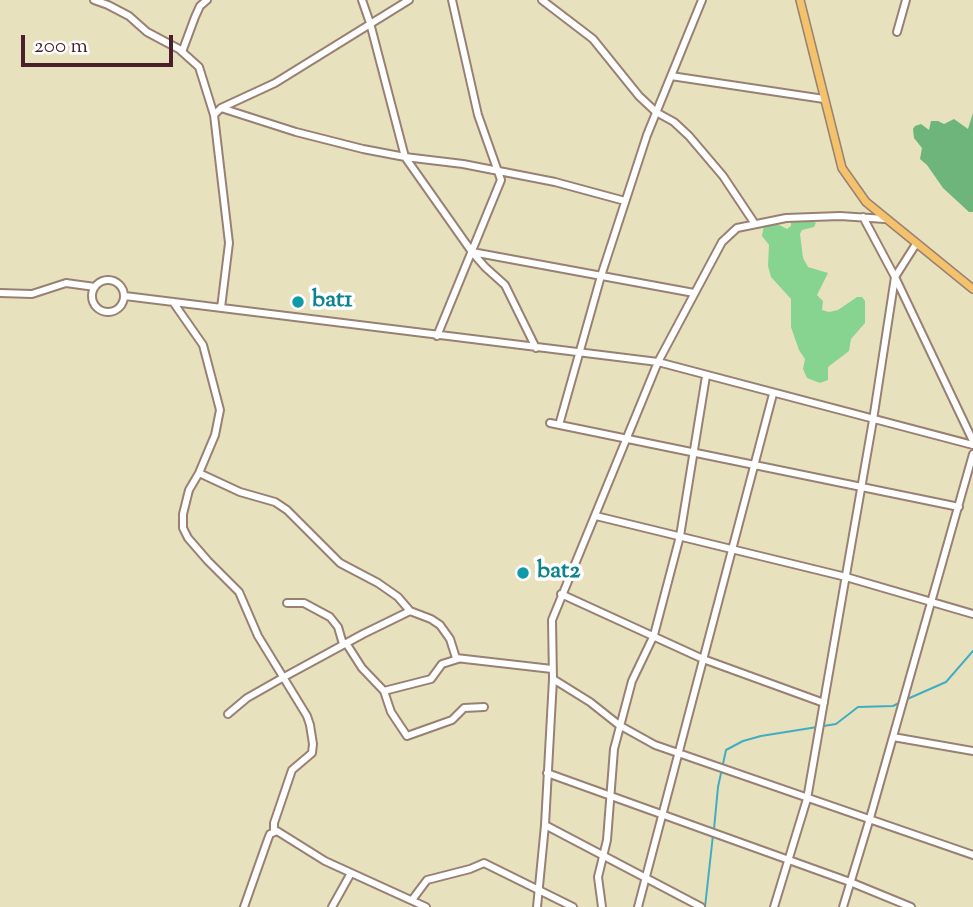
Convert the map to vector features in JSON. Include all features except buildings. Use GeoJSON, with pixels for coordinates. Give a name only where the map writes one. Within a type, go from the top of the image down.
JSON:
{"type":"FeatureCollection","features":[{"type":"Feature","properties":{"kind":"main road"},"geometry":{"type":"LineString","coordinates":[[800,0],[842,168],[866,202],[973,289]]}},
{"type":"Feature","properties":{"kind":"street"},"geometry":{"type":"LineString","coordinates":[[94,0],[129,16],[147,32],[182,52],[198,67],[214,116],[229,243],[221,308]]}},
{"type":"Feature","properties":{"kind":"street"},"geometry":{"type":"LineString","coordinates":[[182,52],[200,6],[207,0]]}},
{"type":"Feature","properties":{"kind":"street"},"geometry":{"type":"LineString","coordinates":[[362,0],[405,157],[472,251],[505,285],[536,348]]}},
{"type":"Feature","properties":{"kind":"street"},"geometry":{"type":"LineString","coordinates":[[214,116],[221,108],[275,83],[409,0]]}},
{"type":"Feature","properties":{"kind":"street"},"geometry":{"type":"LineString","coordinates":[[437,335],[501,180],[478,115],[452,0]]}},
{"type":"Feature","properties":{"kind":"street"},"geometry":{"type":"LineString","coordinates":[[542,0],[593,39],[639,96],[656,112],[674,122],[698,146],[723,176],[755,224]]}},
{"type":"Feature","properties":{"kind":"street"},"geometry":{"type":"LineString","coordinates":[[559,425],[625,201],[656,112],[702,0]]}},
{"type":"Feature","properties":{"kind":"street"},"geometry":{"type":"LineString","coordinates":[[897,32],[906,0]]}},
{"type":"Feature","properties":{"kind":"street"},"geometry":{"type":"LineString","coordinates":[[671,76],[824,99]]}},
{"type":"Feature","properties":{"kind":"street"},"geometry":{"type":"LineString","coordinates":[[221,108],[296,132],[405,157],[463,164],[555,182],[625,201]]}},
{"type":"Feature","properties":{"kind":"street"},"geometry":{"type":"LineString","coordinates":[[537,907],[545,825],[553,679],[552,620],[658,362],[722,242],[737,228],[786,218],[840,216],[885,219]]}},
{"type":"Feature","properties":{"kind":"street"},"geometry":{"type":"LineString","coordinates":[[863,217],[895,277],[973,443]]}},
{"type":"Feature","properties":{"kind":"street"},"geometry":{"type":"LineString","coordinates":[[774,907],[807,799],[895,277],[916,244]]}},
{"type":"Feature","properties":{"kind":"street"},"geometry":{"type":"LineString","coordinates":[[472,251],[694,293]]}},
{"type":"Feature","properties":{"kind":"street"},"geometry":{"type":"LineString","coordinates":[[111,280],[122,287],[125,296],[117,309],[105,312],[100,310],[93,299],[95,287],[100,282],[111,280]]}},
{"type":"Feature","properties":{"kind":"street"},"geometry":{"type":"LineString","coordinates":[[0,292],[32,294],[66,283],[95,287]]}},
{"type":"Feature","properties":{"kind":"street"},"geometry":{"type":"LineString","coordinates":[[125,296],[658,362],[873,420],[973,443]]}},
{"type":"Feature","properties":{"kind":"street"},"geometry":{"type":"LineString","coordinates":[[173,302],[204,345],[220,410],[215,435],[185,502],[182,522],[185,534],[239,592],[258,636],[307,716],[313,748],[309,757],[292,770],[274,823],[274,831],[268,839],[244,907]]}},
{"type":"Feature","properties":{"kind":"street"},"geometry":{"type":"LineString","coordinates":[[602,907],[598,877],[605,856],[611,765],[632,681],[654,635],[680,536],[706,376]]}},
{"type":"Feature","properties":{"kind":"street"},"geometry":{"type":"LineString","coordinates":[[638,907],[773,394]]}},
{"type":"Feature","properties":{"kind":"street"},"geometry":{"type":"LineString","coordinates":[[550,423],[959,507]]}},
{"type":"Feature","properties":{"kind":"street"},"geometry":{"type":"LineString","coordinates":[[842,907],[870,818],[973,454]]}},
{"type":"Feature","properties":{"kind":"street"},"geometry":{"type":"LineString","coordinates":[[199,473],[240,492],[280,505],[334,558],[398,597],[410,611],[440,625],[450,639],[458,659]]}},
{"type":"Feature","properties":{"kind":"street"},"geometry":{"type":"LineString","coordinates":[[596,516],[846,577],[973,614]]}},
{"type":"Feature","properties":{"kind":"street"},"geometry":{"type":"LineString","coordinates":[[561,594],[703,659],[824,702]]}},
{"type":"Feature","properties":{"kind":"street"},"geometry":{"type":"LineString","coordinates":[[287,603],[304,603],[330,617],[338,626],[344,644],[384,691],[391,712],[407,736],[448,722],[464,708],[484,707]]}},
{"type":"Feature","properties":{"kind":"street"},"geometry":{"type":"LineString","coordinates":[[228,714],[247,698],[284,677],[410,611]]}},
{"type":"Feature","properties":{"kind":"street"},"geometry":{"type":"LineString","coordinates":[[384,691],[431,679],[442,664],[458,659],[552,668]]}},
{"type":"Feature","properties":{"kind":"street"},"geometry":{"type":"LineString","coordinates":[[553,679],[590,702],[619,725],[655,745],[973,855]]}},
{"type":"Feature","properties":{"kind":"street"},"geometry":{"type":"LineString","coordinates":[[893,737],[973,751]]}},
{"type":"Feature","properties":{"kind":"street"},"geometry":{"type":"LineString","coordinates":[[547,773],[850,882],[911,907]]}},
{"type":"Feature","properties":{"kind":"street"},"geometry":{"type":"LineString","coordinates":[[545,825],[700,907]]}},
{"type":"Feature","properties":{"kind":"street"},"geometry":{"type":"LineString","coordinates":[[274,831],[282,833],[325,861],[426,907]]}},
{"type":"Feature","properties":{"kind":"street"},"geometry":{"type":"LineString","coordinates":[[411,900],[427,880],[470,869],[482,863],[573,907]]}},
{"type":"Feature","properties":{"kind":"street"},"geometry":{"type":"LineString","coordinates":[[332,907],[351,873]]}},
{"type":"Feature","properties":{"kind":"green space"},"geometry":{"type":"Polygon","coordinates":[[[973,113],[973,212],[969,212],[943,188],[920,159],[922,148],[914,138],[913,129],[921,124],[929,130],[931,121],[944,124],[954,119],[968,129],[973,113]]]}},
{"type":"Feature","properties":{"kind":"green space"},"geometry":{"type":"Polygon","coordinates":[[[810,219],[816,223],[814,227],[802,230],[800,234],[803,258],[808,267],[828,273],[817,295],[823,301],[822,310],[838,310],[857,297],[862,297],[865,301],[865,323],[851,339],[849,351],[828,367],[828,380],[820,383],[807,378],[803,369],[805,359],[791,327],[791,299],[771,277],[768,266],[769,245],[762,236],[764,225],[777,224],[787,229],[791,226],[791,221],[810,219]]]}},
{"type":"Feature","properties":{"kind":"waterway"},"geometry":{"type":"LineString","coordinates":[[905,700],[946,682],[973,651]]}},
{"type":"Feature","properties":{"kind":"waterway"},"geometry":{"type":"LineString","coordinates":[[714,829],[718,787],[726,750],[761,736],[836,724],[858,707],[893,706],[899,703]]}},
{"type":"Feature","properties":{"kind":"waterway"},"geometry":{"type":"LineString","coordinates":[[705,907],[713,835]]}},
{"type":"Feature","properties":{"kind":"place","name":"bat1"},"geometry":{"type":"Point","coordinates":[298,302]}},
{"type":"Feature","properties":{"kind":"place","name":"bat2"},"geometry":{"type":"Point","coordinates":[523,573]}}]}
